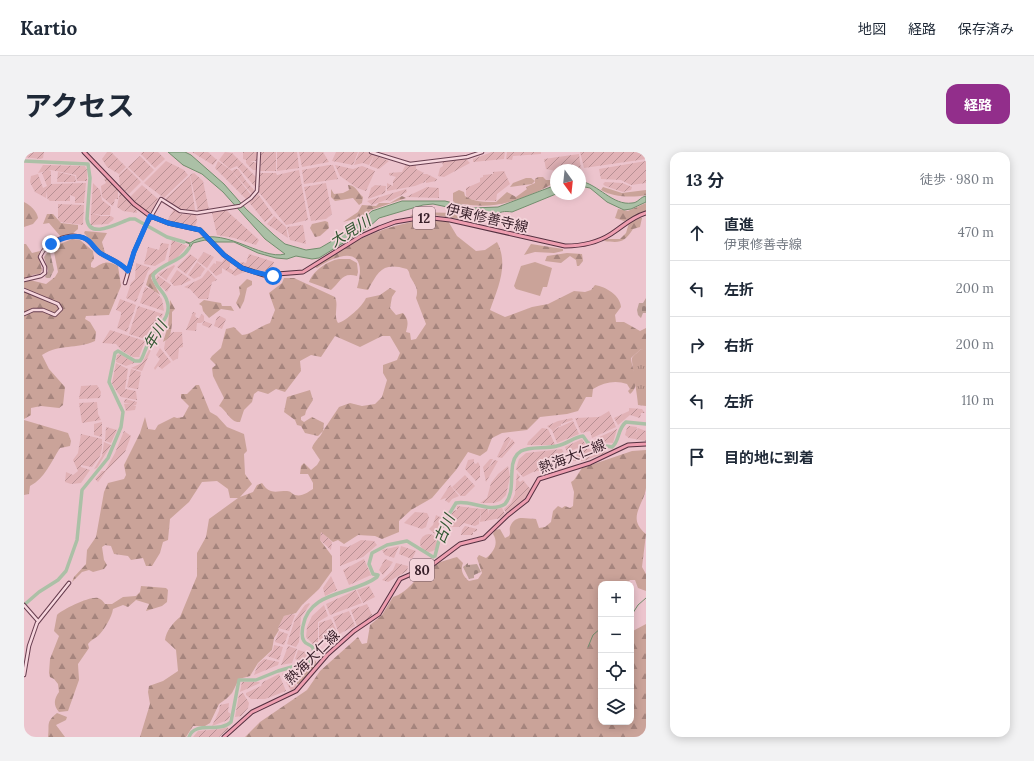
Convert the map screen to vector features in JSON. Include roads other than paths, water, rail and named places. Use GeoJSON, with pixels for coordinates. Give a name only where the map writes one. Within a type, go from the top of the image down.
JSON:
{"type":"FeatureCollection","features":[{"type":"Feature","properties":{"kind":"main road","name":"伊東修善寺線"},"geometry":{"type":"LineString","coordinates":[[84,152],[134,204],[150,216],[168,223],[195,228],[208,237],[224,255],[242,268],[273,276],[296,274],[309,270],[330,254],[361,236],[395,222],[414,218],[439,218],[450,220],[565,246],[584,244],[602,238],[631,220],[646,213]]}},
{"type":"Feature","properties":{"kind":"main road","name":"熱海大仁線"},"geometry":{"type":"LineString","coordinates":[[224,737],[252,712],[296,691],[327,655],[354,631],[379,614],[400,579],[432,565],[460,544],[484,538],[508,515],[527,500],[540,479],[595,461],[628,445],[646,444]]}},
{"type":"Feature","properties":{"kind":"street"},"geometry":{"type":"LineString","coordinates":[[124,282],[134,252],[147,221],[160,199],[180,211],[187,213],[203,213],[240,206],[245,203],[256,191],[259,152]]}},
{"type":"Feature","properties":{"kind":"street"},"geometry":{"type":"LineString","coordinates":[[371,152],[410,164],[467,157],[482,152]]}},
{"type":"Feature","properties":{"kind":"street"},"geometry":{"type":"LineString","coordinates":[[24,280],[41,276],[45,272],[41,255],[51,244],[73,236],[88,240],[100,253],[120,262],[128,271]]}},
{"type":"Feature","properties":{"kind":"street"},"geometry":{"type":"LineString","coordinates":[[24,290],[58,304],[60,309],[56,315],[43,310],[33,310],[24,314]]}},
{"type":"Feature","properties":{"kind":"street"},"geometry":{"type":"LineString","coordinates":[[24,674],[31,636],[38,621],[69,583]]}},
{"type":"Feature","properties":{"kind":"street"},"geometry":{"type":"LineString","coordinates":[[25,606],[38,621]]}},
{"type":"Feature","properties":{"kind":"water","name":"大見川"},"geometry":{"type":"Polygon","coordinates":[[[168,152],[185,152],[191,155],[224,184],[246,209],[274,235],[285,244],[306,250],[320,248],[351,230],[372,211],[402,201],[445,201],[473,208],[498,207],[550,187],[550,196],[512,212],[500,213],[494,217],[433,204],[423,205],[379,218],[369,227],[319,258],[312,259],[296,256],[287,259],[276,258],[258,253],[234,242],[210,242],[205,240],[193,243],[188,251],[190,244],[180,240],[190,243],[202,238],[214,237],[227,239],[275,255],[285,254],[265,239],[223,192],[202,174],[183,165],[168,152]]]}},
{"type":"Feature","properties":{"kind":"water"},"geometry":{"type":"Polygon","coordinates":[[[586,183],[618,201],[634,203],[646,196],[646,202],[631,209],[624,210],[607,202],[590,188],[586,187],[586,183]]]}},
{"type":"Feature","properties":{"kind":"waterway"},"geometry":{"type":"LineString","coordinates":[[24,161],[88,164],[90,178],[87,219],[89,225],[93,228],[105,228],[130,219],[135,219],[167,237],[184,242]]}},
{"type":"Feature","properties":{"kind":"waterway","name":"年川"},"geometry":{"type":"LineString","coordinates":[[24,605],[39,592],[58,580],[66,571],[77,540],[82,490],[108,458],[121,427],[123,412],[109,382],[115,353],[118,351],[135,361],[140,361],[151,338],[167,316],[168,311],[166,297],[155,283],[153,275],[162,267],[181,257],[189,248]]}},
{"type":"Feature","properties":{"kind":"waterway","name":"古川"},"geometry":{"type":"LineString","coordinates":[[189,737],[196,729],[220,727],[231,722],[239,680],[256,680],[278,671],[309,662],[314,655],[313,648],[302,638],[303,626],[307,614],[323,599],[367,583],[377,577],[378,575],[373,574],[369,564],[372,553],[387,545],[407,541],[433,557],[435,556],[443,524],[456,503],[461,502],[493,508],[505,504],[510,493],[513,461],[522,451],[557,446],[583,436],[588,443],[612,447],[616,442],[621,428],[626,422],[646,424]]}},
{"type":"Feature","properties":{"kind":"waterway"},"geometry":{"type":"LineString","coordinates":[[634,611],[638,605],[646,598]]}},
{"type":"Feature","properties":{"kind":"waterway"},"geometry":{"type":"LineString","coordinates":[[588,647],[593,635],[598,631]]}}]}
